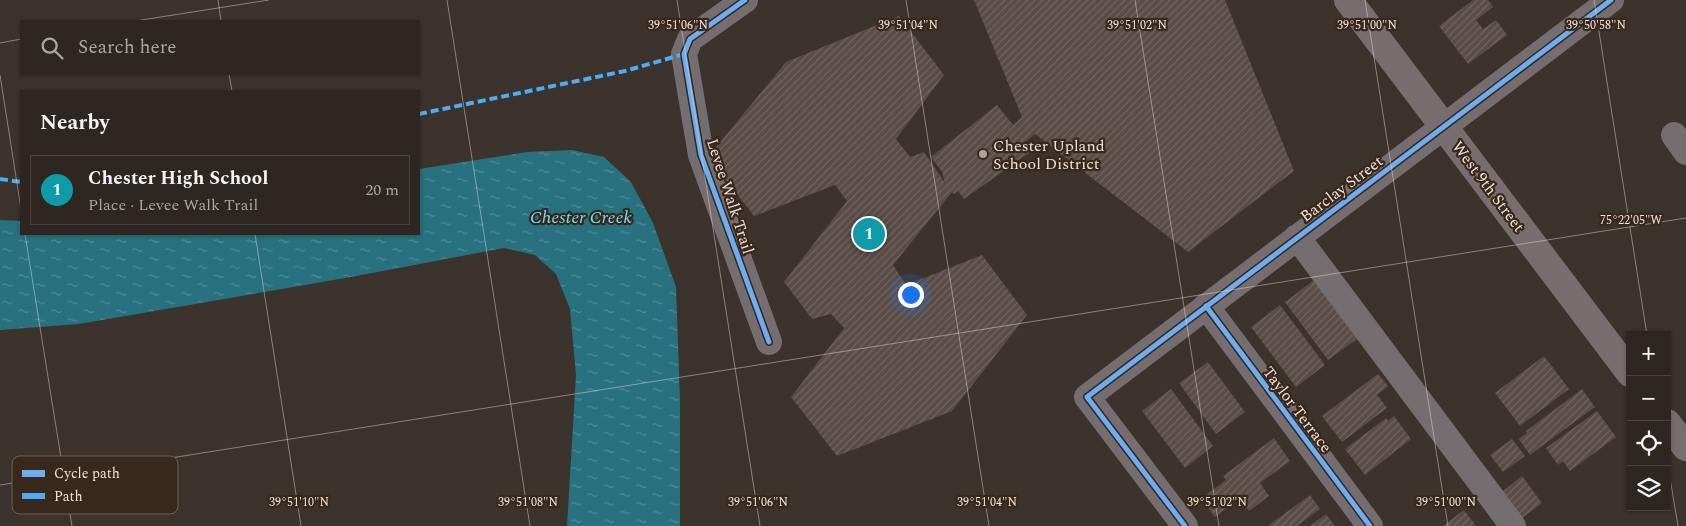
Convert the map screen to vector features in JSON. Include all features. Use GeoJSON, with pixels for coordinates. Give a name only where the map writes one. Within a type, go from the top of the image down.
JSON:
{"type":"FeatureCollection","features":[{"type":"Feature","properties":{"kind":"main road","name":"West 9th Street"},"geometry":{"type":"LineString","coordinates":[[1348,0],[1626,368]]}},
{"type":"Feature","properties":{"kind":"main road"},"geometry":{"type":"LineString","coordinates":[[1671,427],[1686,447]]}},
{"type":"Feature","properties":{"kind":"street","name":"Levee Walk Trail"},"geometry":{"type":"LineString","coordinates":[[745,0],[690,39],[684,54],[701,155],[769,342]]}},
{"type":"Feature","properties":{"kind":"street","name":"Barclay Street"},"geometry":{"type":"LineString","coordinates":[[1184,526],[1087,397],[1444,127],[1581,9],[1611,0]]}},
{"type":"Feature","properties":{"kind":"street"},"geometry":{"type":"LineString","coordinates":[[1297,238],[1514,526]]}},
{"type":"Feature","properties":{"kind":"street","name":"Taylor Terrace"},"geometry":{"type":"LineString","coordinates":[[1206,306],[1370,526]]}},
{"type":"Feature","properties":{"kind":"water","name":"Chester Creek"},"geometry":{"type":"Polygon","coordinates":[[[572,150],[604,157],[631,182],[653,223],[676,287],[680,401],[680,526],[567,526],[576,375],[570,309],[556,274],[535,255],[504,248],[351,277],[79,324],[0,330],[0,220],[20,221],[20,235],[420,235],[420,169],[527,152],[572,150]]]}},
{"type":"Feature","properties":{"kind":"building"},"geometry":{"type":"Polygon","coordinates":[[[974,0],[1225,0],[1294,171],[1188,252],[1035,134],[1025,142],[1033,150],[964,199],[958,191],[954,194],[952,192],[893,265],[906,285],[982,255],[1027,315],[952,411],[837,456],[791,397],[844,328],[831,314],[812,319],[784,282],[847,201],[835,185],[754,216],[708,157],[786,62],[899,16],[944,75],[896,139],[910,157],[924,152],[945,183],[942,172],[931,157],[997,105],[1013,125],[1022,117],[974,0]]]}},
{"type":"Feature","properties":{"kind":"building"},"geometry":{"type":"Polygon","coordinates":[[[1473,0],[1488,0],[1493,7],[1476,20],[1483,29],[1496,20],[1507,35],[1468,64],[1439,26],[1473,0]]]}},
{"type":"Feature","properties":{"kind":"building"},"geometry":{"type":"Polygon","coordinates":[[[1314,280],[1357,339],[1328,360],[1285,302],[1314,280]]]}},
{"type":"Feature","properties":{"kind":"building"},"geometry":{"type":"Polygon","coordinates":[[[1280,305],[1325,365],[1296,387],[1251,327],[1280,305]]]}},
{"type":"Feature","properties":{"kind":"building"},"geometry":{"type":"Polygon","coordinates":[[[1544,356],[1569,389],[1520,426],[1495,393],[1544,356]]]}},
{"type":"Feature","properties":{"kind":"building"},"geometry":{"type":"Polygon","coordinates":[[[1208,362],[1245,412],[1216,434],[1179,383],[1208,362]]]}},
{"type":"Feature","properties":{"kind":"building"},"geometry":{"type":"Polygon","coordinates":[[[1378,374],[1388,386],[1377,395],[1387,408],[1342,442],[1322,416],[1378,374]]]}},
{"type":"Feature","properties":{"kind":"building"},"geometry":{"type":"Polygon","coordinates":[[[1171,389],[1213,446],[1185,468],[1142,411],[1171,389]]]}},
{"type":"Feature","properties":{"kind":"building"},"geometry":{"type":"Polygon","coordinates":[[[1582,389],[1595,407],[1530,455],[1519,439],[1527,433],[1526,431],[1582,389]]]}},
{"type":"Feature","properties":{"kind":"building"},"geometry":{"type":"Polygon","coordinates":[[[1597,411],[1616,437],[1570,471],[1563,461],[1558,465],[1546,448],[1597,411]]]}},
{"type":"Feature","properties":{"kind":"building"},"geometry":{"type":"Polygon","coordinates":[[[1394,416],[1411,439],[1365,475],[1345,449],[1386,418],[1388,421],[1394,416]]]}},
{"type":"Feature","properties":{"kind":"building"},"geometry":{"type":"Polygon","coordinates":[[[1274,438],[1290,461],[1260,483],[1269,496],[1249,511],[1239,498],[1215,517],[1201,499],[1226,480],[1223,476],[1274,438]]]}},
{"type":"Feature","properties":{"kind":"building"},"geometry":{"type":"Polygon","coordinates":[[[1512,439],[1525,456],[1503,472],[1490,455],[1512,439]]]}},
{"type":"Feature","properties":{"kind":"building"},"geometry":{"type":"Polygon","coordinates":[[[1522,476],[1542,503],[1522,518],[1502,492],[1522,476]]]}},
{"type":"Feature","properties":{"kind":"building"},"geometry":{"type":"Polygon","coordinates":[[[1310,495],[1320,509],[1297,526],[1269,525],[1310,495]]]}},
{"type":"Feature","properties":{"kind":"building"},"geometry":{"type":"Polygon","coordinates":[[[1464,510],[1476,526],[1443,526],[1464,510]]]}},
{"type":"Feature","properties":{"kind":"building"},"geometry":{"type":"Polygon","coordinates":[[[1326,514],[1335,526],[1310,526],[1326,514]]]}},
{"type":"Feature","properties":{"kind":"marked path"},"geometry":{"type":"LineString","coordinates":[[420,114],[625,71],[684,54]]}},
{"type":"Feature","properties":{"kind":"marked path"},"geometry":{"type":"LineString","coordinates":[[0,179],[20,182]]}},
{"type":"Feature","properties":{"kind":"cycle path"},"geometry":{"type":"LineString","coordinates":[[745,0],[690,39],[684,54],[701,155],[769,342]]}},
{"type":"Feature","properties":{"kind":"cycle path"},"geometry":{"type":"LineString","coordinates":[[1185,526],[1087,397],[1611,0]]}},
{"type":"Feature","properties":{"kind":"cycle path"},"geometry":{"type":"LineString","coordinates":[[1206,306],[1370,526]]}},
{"type":"Feature","properties":{"kind":"place","name":"Chester Upland School District"},"geometry":{"type":"Point","coordinates":[983,154]}},
{"type":"Feature","properties":{"kind":"place","name":"Chester High School"},"geometry":{"type":"Point","coordinates":[869,234]}}]}
